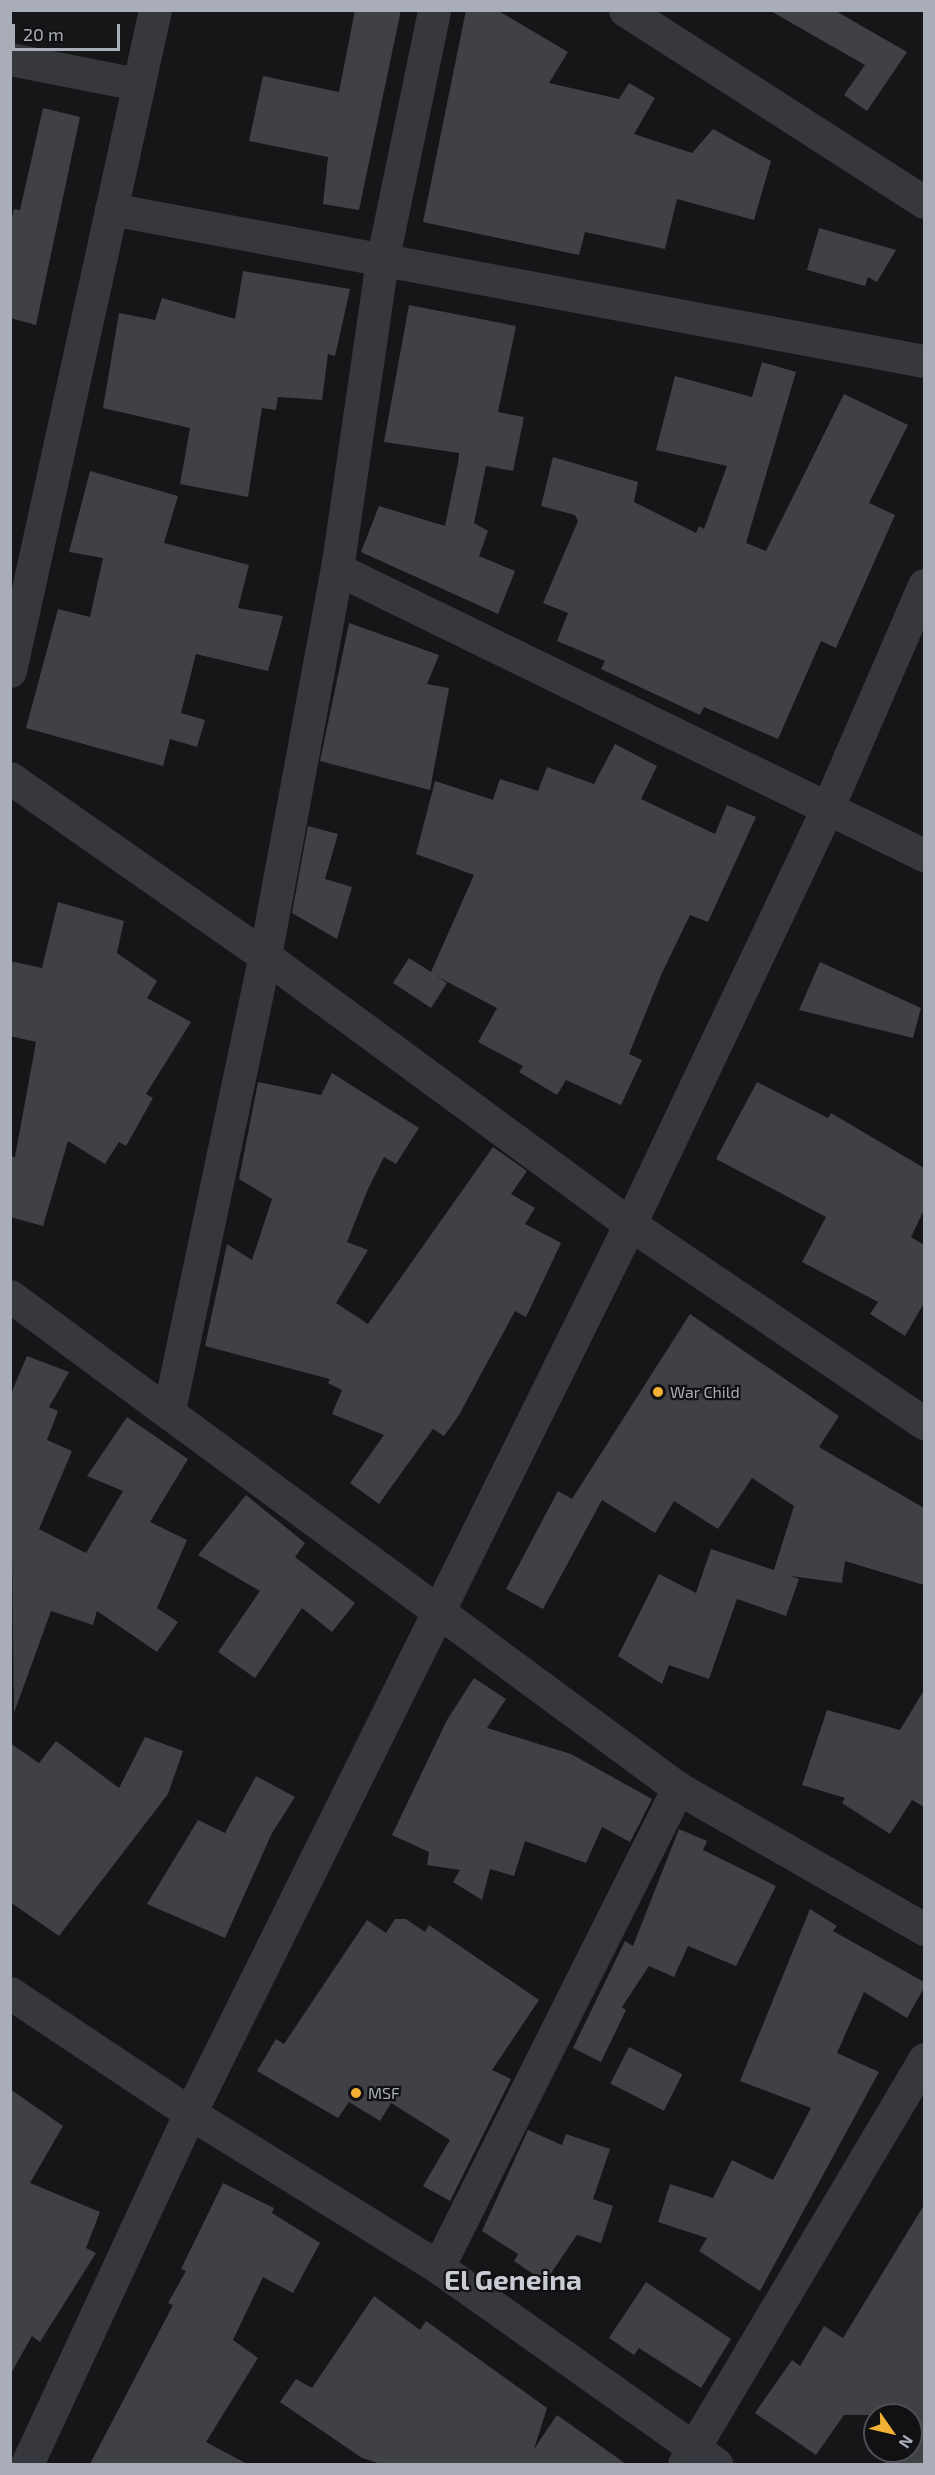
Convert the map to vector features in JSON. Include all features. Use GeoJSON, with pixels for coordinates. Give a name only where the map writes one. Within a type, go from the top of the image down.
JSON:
{"type":"FeatureCollection","features":[{"type":"Feature","properties":{"kind":"street"},"geometry":{"type":"LineString","coordinates":[[10,671],[155,10]]}},
{"type":"Feature","properties":{"kind":"street"},"geometry":{"type":"LineString","coordinates":[[169,1410],[265,956],[337,569],[382,262],[434,10]]}},
{"type":"Feature","properties":{"kind":"street"},"geometry":{"type":"LineString","coordinates":[[625,10],[924,202]]}},
{"type":"Feature","properties":{"kind":"street"},"geometry":{"type":"LineString","coordinates":[[10,59],[137,84]]}},
{"type":"Feature","properties":{"kind":"street"},"geometry":{"type":"LineString","coordinates":[[111,209],[382,262],[924,361]]}},
{"type":"Feature","properties":{"kind":"street"},"geometry":{"type":"LineString","coordinates":[[337,569],[924,855]]}},
{"type":"Feature","properties":{"kind":"street"},"geometry":{"type":"LineString","coordinates":[[27,2464],[190,2113],[630,1224],[828,807],[924,585]]}},
{"type":"Feature","properties":{"kind":"street"},"geometry":{"type":"LineString","coordinates":[[10,778],[265,956],[630,1224],[924,1423]]}},
{"type":"Feature","properties":{"kind":"street"},"geometry":{"type":"LineString","coordinates":[[10,1296],[439,1608],[678,1788],[924,1929]]}},
{"type":"Feature","properties":{"kind":"street"},"geometry":{"type":"LineString","coordinates":[[438,2267],[678,1788]]}},
{"type":"Feature","properties":{"kind":"street"},"geometry":{"type":"LineString","coordinates":[[10,1993],[190,2113],[438,2267],[698,2460],[924,2059]]}},
{"type":"Feature","properties":{"kind":"building"},"geometry":{"type":"Polygon","coordinates":[[[355,10],[401,10],[359,210],[323,204],[328,157],[249,141],[263,76],[339,92],[355,10]]]}},
{"type":"Feature","properties":{"kind":"building"},"geometry":{"type":"Polygon","coordinates":[[[466,10],[497,10],[568,52],[549,83],[619,99],[629,83],[655,98],[634,134],[692,153],[713,129],[771,161],[754,220],[677,199],[665,249],[585,232],[579,255],[423,222],[466,10]]]}},
{"type":"Feature","properties":{"kind":"building"},"geometry":{"type":"Polygon","coordinates":[[[769,10],[834,10],[907,52],[867,111],[844,95],[865,65],[769,10]]]}},
{"type":"Feature","properties":{"kind":"building"},"geometry":{"type":"Polygon","coordinates":[[[43,108],[80,117],[36,325],[10,318],[10,224],[14,209],[20,210],[43,108]]]}},
{"type":"Feature","properties":{"kind":"building"},"geometry":{"type":"Polygon","coordinates":[[[819,228],[896,250],[877,282],[868,277],[865,286],[807,270],[819,228]]]}},
{"type":"Feature","properties":{"kind":"building"},"geometry":{"type":"Polygon","coordinates":[[[243,271],[350,289],[335,356],[328,354],[322,400],[278,397],[276,410],[262,408],[248,497],[180,484],[190,428],[103,408],[119,313],[155,320],[162,298],[235,319],[243,271]]]}},
{"type":"Feature","properties":{"kind":"building"},"geometry":{"type":"Polygon","coordinates":[[[409,305],[516,326],[498,412],[524,417],[513,471],[486,466],[474,523],[488,531],[479,556],[515,571],[498,614],[361,552],[379,506],[445,526],[458,463],[459,453],[384,442],[409,305]]]}},
{"type":"Feature","properties":{"kind":"building"},"geometry":{"type":"Polygon","coordinates":[[[762,362],[796,372],[746,543],[766,551],[844,394],[908,425],[869,503],[895,515],[836,648],[821,641],[778,739],[704,707],[700,715],[601,669],[605,661],[557,641],[568,613],[543,603],[578,521],[575,515],[541,506],[553,457],[638,482],[634,502],[696,533],[699,526],[704,529],[727,466],[656,450],[675,376],[752,397],[762,362]]]}},
{"type":"Feature","properties":{"kind":"building"},"geometry":{"type":"Polygon","coordinates":[[[90,471],[178,496],[164,543],[249,565],[238,608],[283,616],[268,671],[196,654],[181,713],[205,720],[197,747],[170,739],[163,766],[26,728],[58,609],[90,617],[103,558],[69,552],[90,471]]]}},
{"type":"Feature","properties":{"kind":"building"},"geometry":{"type":"Polygon","coordinates":[[[349,623],[439,655],[427,684],[449,688],[430,790],[320,761],[349,623]]]}},
{"type":"Feature","properties":{"kind":"building"},"geometry":{"type":"Polygon","coordinates":[[[615,744],[657,766],[641,799],[715,834],[727,805],[756,817],[708,922],[690,915],[662,973],[629,1054],[642,1060],[621,1105],[566,1080],[557,1095],[519,1072],[523,1066],[478,1042],[497,1008],[436,976],[447,983],[431,1008],[393,983],[409,958],[431,972],[474,875],[416,854],[435,781],[493,800],[500,779],[538,791],[547,767],[594,784],[615,744]]]}},
{"type":"Feature","properties":{"kind":"building"},"geometry":{"type":"Polygon","coordinates":[[[308,826],[338,834],[325,879],[352,887],[337,939],[292,913],[308,826]]]}},
{"type":"Feature","properties":{"kind":"building"},"geometry":{"type":"Polygon","coordinates":[[[58,902],[124,921],[117,953],[157,981],[147,998],[191,1022],[146,1094],[153,1098],[126,1146],[119,1142],[105,1164],[68,1141],[43,1226],[10,1217],[10,1156],[15,1157],[36,1042],[10,1036],[10,961],[42,968],[58,902]]]}},
{"type":"Feature","properties":{"kind":"building"},"geometry":{"type":"Polygon","coordinates":[[[820,962],[921,1008],[913,1038],[799,1010],[820,962]]]}},
{"type":"Feature","properties":{"kind":"building"},"geometry":{"type":"Polygon","coordinates":[[[332,1073],[419,1128],[396,1164],[384,1157],[368,1189],[347,1242],[368,1250],[336,1303],[368,1324],[493,1147],[527,1171],[511,1194],[535,1208],[525,1224],[561,1243],[526,1317],[515,1311],[459,1415],[444,1436],[433,1429],[379,1504],[350,1483],[384,1435],[332,1414],[342,1390],[328,1383],[330,1379],[205,1346],[227,1244],[252,1260],[272,1199],[239,1179],[258,1082],[321,1095],[332,1073]]]}},
{"type":"Feature","properties":{"kind":"building"},"geometry":{"type":"Polygon","coordinates":[[[757,1082],[828,1118],[831,1113],[924,1168],[924,1210],[911,1237],[924,1245],[924,1303],[905,1336],[870,1314],[878,1302],[802,1262],[826,1217],[716,1159],[757,1082]]]}},
{"type":"Feature","properties":{"kind":"building"},"geometry":{"type":"Polygon","coordinates":[[[690,1314],[839,1416],[819,1447],[924,1508],[924,1585],[845,1561],[842,1583],[791,1576],[799,1579],[786,1616],[737,1599],[709,1679],[669,1665],[662,1684],[618,1656],[659,1574],[696,1593],[711,1549],[774,1570],[794,1506],[752,1478],[718,1529],[674,1501],[655,1533],[602,1500],[543,1609],[506,1589],[558,1491],[572,1499],[690,1314]]]}},
{"type":"Feature","properties":{"kind":"building"},"geometry":{"type":"Polygon","coordinates":[[[27,1356],[69,1372],[49,1407],[58,1411],[47,1440],[72,1451],[39,1529],[86,1553],[123,1491],[87,1476],[127,1417],[188,1459],[150,1522],[187,1540],[157,1608],[178,1622],[157,1652],[97,1611],[93,1625],[51,1611],[14,1713],[10,1396],[27,1356]]]}},
{"type":"Feature","properties":{"kind":"building"},"geometry":{"type":"Polygon","coordinates":[[[246,1495],[305,1543],[295,1557],[355,1603],[332,1632],[302,1608],[255,1678],[218,1652],[260,1591],[198,1555],[246,1495]]]}},
{"type":"Feature","properties":{"kind":"building"},"geometry":{"type":"Polygon","coordinates":[[[474,1678],[506,1699],[487,1728],[571,1754],[652,1799],[630,1842],[602,1827],[586,1863],[525,1841],[514,1876],[490,1869],[482,1900],[453,1882],[460,1870],[427,1865],[429,1852],[392,1835],[447,1720],[474,1678]]]}},
{"type":"Feature","properties":{"kind":"building"},"geometry":{"type":"Polygon","coordinates":[[[924,1690],[924,1807],[912,1800],[890,1834],[842,1803],[845,1798],[802,1785],[827,1710],[900,1730],[924,1690]]]}},
{"type":"Feature","properties":{"kind":"building"},"geometry":{"type":"Polygon","coordinates":[[[145,1737],[183,1751],[168,1794],[59,1936],[10,1902],[10,1743],[39,1763],[56,1741],[119,1788],[145,1737]]]}},
{"type":"Feature","properties":{"kind":"building"},"geometry":{"type":"Polygon","coordinates":[[[256,1776],[295,1797],[272,1833],[225,1938],[147,1904],[198,1820],[225,1833],[256,1776]]]}},
{"type":"Feature","properties":{"kind":"building"},"geometry":{"type":"Polygon","coordinates":[[[679,1829],[707,1841],[703,1850],[776,1886],[736,1966],[688,1946],[674,1977],[649,1966],[622,2007],[626,2010],[601,2062],[573,2048],[625,1941],[633,1946],[679,1829]]]}},
{"type":"Feature","properties":{"kind":"building"},"geometry":{"type":"Polygon","coordinates":[[[810,1909],[837,1926],[833,1931],[924,1982],[924,1988],[907,2018],[864,1992],[837,2053],[879,2072],[760,2291],[699,2251],[707,2238],[658,2222],[670,2184],[713,2198],[732,2160],[773,2180],[811,2108],[740,2081],[810,1909]]]}},
{"type":"Feature","properties":{"kind":"building"},"geometry":{"type":"Polygon","coordinates":[[[395,1919],[406,1919],[425,1932],[429,1925],[539,2000],[492,2070],[511,2079],[450,2201],[423,2186],[450,2140],[391,2103],[380,2121],[349,2102],[338,2118],[257,2071],[276,2039],[284,2044],[367,1920],[386,1933],[395,1919]]]}},
{"type":"Feature","properties":{"kind":"building"},"geometry":{"type":"Polygon","coordinates":[[[629,2047],[682,2074],[664,2111],[610,2084],[629,2047]]]}},
{"type":"Feature","properties":{"kind":"building"},"geometry":{"type":"Polygon","coordinates":[[[10,2089],[63,2126],[30,2183],[100,2212],[86,2248],[96,2253],[40,2342],[32,2336],[10,2375],[10,2089]]]}},
{"type":"Feature","properties":{"kind":"building"},"geometry":{"type":"Polygon","coordinates":[[[528,2130],[562,2145],[566,2134],[610,2149],[593,2199],[613,2206],[601,2243],[577,2235],[545,2282],[514,2261],[518,2254],[482,2231],[528,2130]]]}},
{"type":"Feature","properties":{"kind":"building"},"geometry":{"type":"Polygon","coordinates":[[[223,2183],[274,2208],[272,2213],[320,2243],[293,2293],[263,2277],[233,2340],[258,2358],[206,2442],[247,2464],[90,2464],[173,2305],[168,2303],[186,2271],[181,2269],[223,2183]]]}},
{"type":"Feature","properties":{"kind":"building"},"geometry":{"type":"Polygon","coordinates":[[[924,2205],[924,2464],[883,2464],[923,2463],[923,2403],[863,2403],[863,2415],[844,2415],[816,2455],[755,2413],[792,2360],[800,2366],[824,2326],[843,2338],[924,2205]]]}},
{"type":"Feature","properties":{"kind":"building"},"geometry":{"type":"Polygon","coordinates":[[[646,2282],[731,2339],[701,2388],[639,2348],[634,2355],[609,2338],[646,2282]]]}},
{"type":"Feature","properties":{"kind":"building"},"geometry":{"type":"Polygon","coordinates":[[[374,2296],[420,2330],[426,2321],[547,2408],[534,2449],[557,2415],[626,2464],[381,2464],[362,2458],[280,2402],[296,2379],[312,2388],[374,2296]]]}},
{"type":"Feature","properties":{"kind":"place","name":"War Child"},"geometry":{"type":"Point","coordinates":[658,1392]}},
{"type":"Feature","properties":{"kind":"place","name":"MSF"},"geometry":{"type":"Point","coordinates":[356,2093]}},
{"type":"Feature","properties":{"kind":"district","name":"El Geneina"},"geometry":{"type":"Point","coordinates":[513,2279]}}]}
